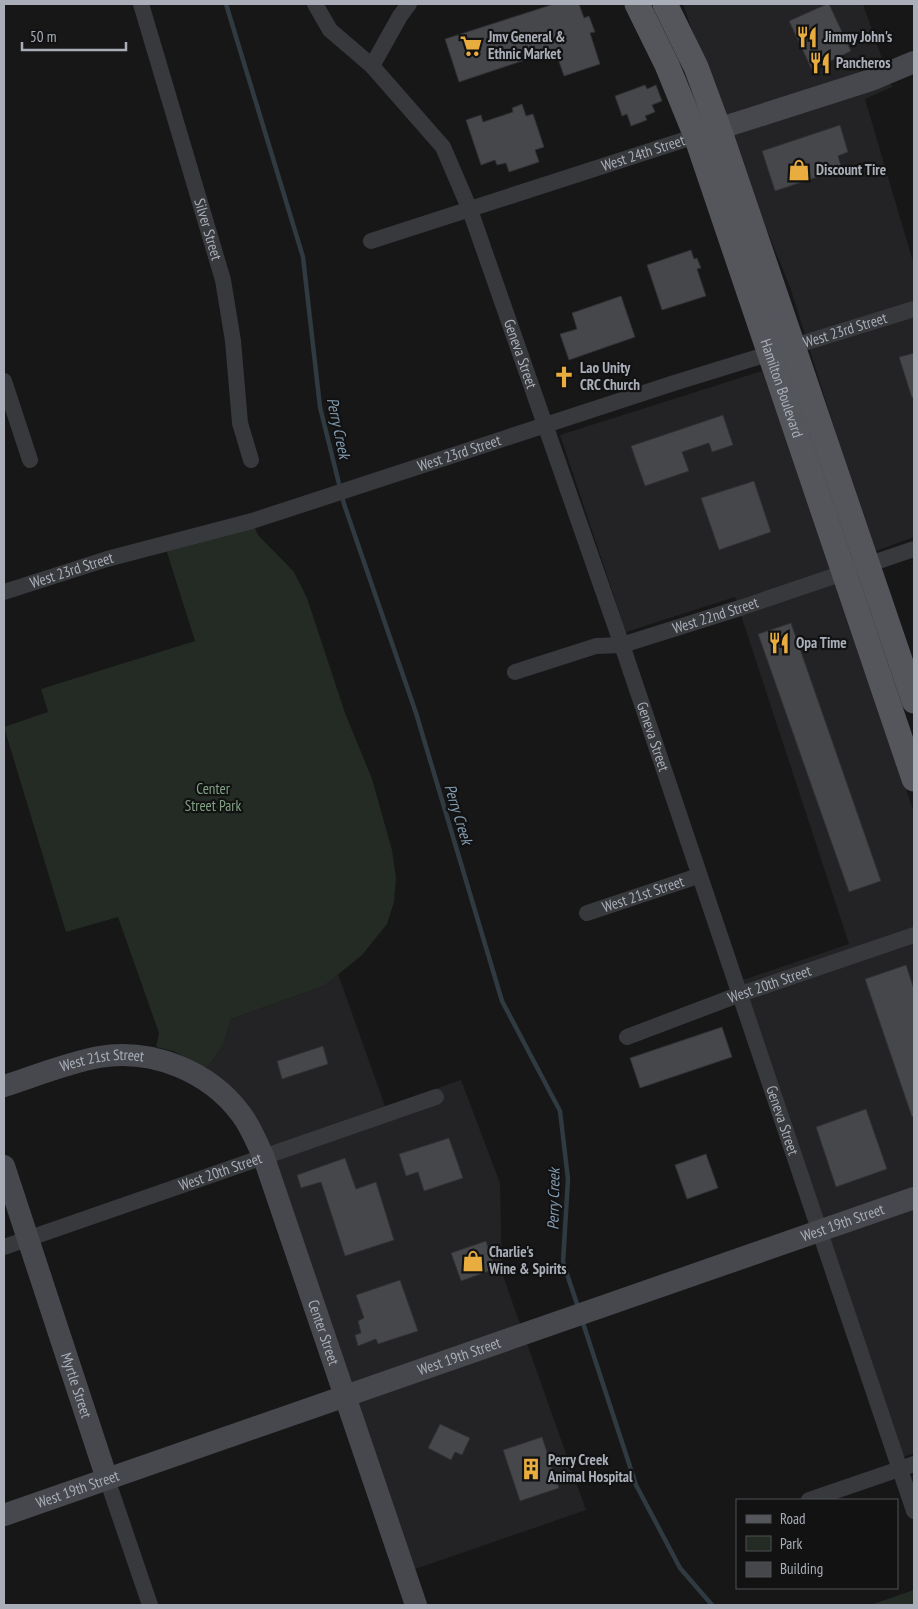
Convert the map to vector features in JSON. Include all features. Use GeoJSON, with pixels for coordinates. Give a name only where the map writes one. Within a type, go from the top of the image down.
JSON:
{"type":"FeatureCollection","features":[{"type":"Feature","properties":{"kind":"main road","name":"Hamilton Boulevard"},"geometry":{"type":"LineString","coordinates":[[636,4],[667,65],[696,136],[914,779]]}},
{"type":"Feature","properties":{"kind":"main road","name":"Hamilton Boulevard"},"geometry":{"type":"LineString","coordinates":[[665,4],[696,67],[719,129],[914,701]]}},
{"type":"Feature","properties":{"kind":"main road","name":"West 24th Street"},"geometry":{"type":"LineString","coordinates":[[696,136],[871,80],[914,62]]}},
{"type":"Feature","properties":{"kind":"main road","name":"West 21st Street"},"geometry":{"type":"LineString","coordinates":[[4,1086],[75,1063],[100,1057],[127,1055],[167,1062],[201,1077]]}},
{"type":"Feature","properties":{"kind":"main road","name":"Center Street"},"geometry":{"type":"LineString","coordinates":[[201,1077],[224,1095],[241,1114],[264,1158],[416,1605]]}},
{"type":"Feature","properties":{"kind":"main road","name":"Myrtle Street"},"geometry":{"type":"LineString","coordinates":[[4,1166],[26,1239],[107,1479]]}},
{"type":"Feature","properties":{"kind":"main road","name":"West 19th Street"},"geometry":{"type":"LineString","coordinates":[[4,1514],[914,1198]]}},
{"type":"Feature","properties":{"kind":"street","name":"Silver Street"},"geometry":{"type":"LineString","coordinates":[[142,4],[223,280],[233,341],[240,424],[251,460]]}},
{"type":"Feature","properties":{"kind":"street","name":"Geneva Street"},"geometry":{"type":"LineString","coordinates":[[315,4],[330,30],[372,66],[443,147],[470,210],[622,645],[818,1231],[907,1467],[914,1511]]}},
{"type":"Feature","properties":{"kind":"street"},"geometry":{"type":"LineString","coordinates":[[372,66],[400,16],[409,4]]}},
{"type":"Feature","properties":{"kind":"street","name":"West 24th Street"},"geometry":{"type":"LineString","coordinates":[[371,241],[696,136]]}},
{"type":"Feature","properties":{"kind":"street","name":"West 23rd Street"},"geometry":{"type":"LineString","coordinates":[[4,592],[107,559],[165,546],[260,518],[401,471],[914,309]]}},
{"type":"Feature","properties":{"kind":"street"},"geometry":{"type":"LineString","coordinates":[[4,381],[30,460]]}},
{"type":"Feature","properties":{"kind":"street","name":"West 22nd Street"},"geometry":{"type":"LineString","coordinates":[[514,672],[596,646],[622,645],[743,608],[914,549]]}},
{"type":"Feature","properties":{"kind":"street","name":"West 21st Street"},"geometry":{"type":"LineString","coordinates":[[586,912],[698,876]]}},
{"type":"Feature","properties":{"kind":"street","name":"West 20th Street"},"geometry":{"type":"LineString","coordinates":[[628,1037],[738,995],[914,935]]}},
{"type":"Feature","properties":{"kind":"street","name":"West 20th Street"},"geometry":{"type":"LineString","coordinates":[[4,1247],[264,1158],[436,1096]]}},
{"type":"Feature","properties":{"kind":"street"},"geometry":{"type":"LineString","coordinates":[[812,1499],[907,1467]]}},
{"type":"Feature","properties":{"kind":"street","name":"Myrtle Street"},"geometry":{"type":"LineString","coordinates":[[107,1479],[150,1605]]}},
{"type":"Feature","properties":{"kind":"shaded area"},"geometry":{"type":"Polygon","coordinates":[[[683,4],[863,4],[892,87],[865,99],[914,265],[914,537],[873,552],[790,287],[730,139],[683,4]]]}},
{"type":"Feature","properties":{"kind":"shaded area"},"geometry":{"type":"Polygon","coordinates":[[[762,371],[832,564],[914,813],[914,1453],[903,1457],[743,980],[849,944],[735,597],[626,632],[560,435],[762,371]]]}},
{"type":"Feature","properties":{"kind":"shaded area"},"geometry":{"type":"Polygon","coordinates":[[[338,974],[385,1106],[461,1080],[500,1183],[502,1273],[586,1510],[395,1576],[253,1153],[207,1068],[223,1045],[231,1019],[324,986],[338,974]]]}},
{"type":"Feature","properties":{"kind":"green space","name":"Center Street Park"},"geometry":{"type":"Polygon","coordinates":[[[252,521],[258,535],[294,572],[307,598],[345,713],[372,779],[392,850],[396,878],[394,902],[387,924],[362,955],[324,986],[231,1019],[223,1045],[207,1068],[173,1051],[156,1047],[159,1033],[118,917],[66,932],[4,727],[48,712],[41,689],[195,641],[165,546],[252,521]]]}},
{"type":"Feature","properties":{"kind":"green space"},"geometry":{"type":"Polygon","coordinates":[[[914,1590],[914,1605],[870,1605],[914,1590]]]}},
{"type":"Feature","properties":{"kind":"building"},"geometry":{"type":"Polygon","coordinates":[[[554,4],[579,4],[584,18],[589,16],[595,32],[590,33],[600,64],[564,76],[555,50],[459,82],[445,39],[554,4]]]}},
{"type":"Feature","properties":{"kind":"building"},"geometry":{"type":"Polygon","coordinates":[[[829,4],[851,51],[812,70],[789,21],[829,4]]]}},
{"type":"Feature","properties":{"kind":"building"},"geometry":{"type":"Polygon","coordinates":[[[645,85],[647,89],[656,85],[662,101],[652,105],[655,112],[645,116],[647,120],[631,126],[627,114],[622,116],[615,96],[645,85]]]}},
{"type":"Feature","properties":{"kind":"building"},"geometry":{"type":"Polygon","coordinates":[[[522,104],[526,116],[533,114],[544,147],[535,150],[539,162],[509,172],[506,163],[497,165],[495,160],[481,165],[466,120],[481,115],[483,122],[513,112],[512,108],[522,104]]]}},
{"type":"Feature","properties":{"kind":"building"},"geometry":{"type":"Polygon","coordinates":[[[840,125],[848,152],[838,156],[842,169],[775,191],[762,151],[840,125]]]}},
{"type":"Feature","properties":{"kind":"building"},"geometry":{"type":"Polygon","coordinates":[[[691,250],[694,259],[697,258],[701,268],[697,269],[706,296],[662,310],[647,265],[691,250]]]}},
{"type":"Feature","properties":{"kind":"building"},"geometry":{"type":"Polygon","coordinates":[[[621,296],[635,337],[569,360],[560,334],[577,329],[572,313],[621,296]]]}},
{"type":"Feature","properties":{"kind":"building"},"geometry":{"type":"Polygon","coordinates":[[[914,353],[914,397],[912,398],[899,357],[914,353]]]}},
{"type":"Feature","properties":{"kind":"building"},"geometry":{"type":"Polygon","coordinates":[[[723,415],[733,445],[712,452],[709,443],[682,452],[689,471],[645,486],[631,446],[723,415]]]}},
{"type":"Feature","properties":{"kind":"building"},"geometry":{"type":"Polygon","coordinates":[[[754,481],[771,532],[719,550],[701,498],[754,481]]]}},
{"type":"Feature","properties":{"kind":"building"},"geometry":{"type":"Polygon","coordinates":[[[791,623],[881,881],[849,892],[758,634],[791,623]]]}},
{"type":"Feature","properties":{"kind":"building"},"geometry":{"type":"Polygon","coordinates":[[[906,965],[914,989],[914,1116],[912,1117],[865,979],[906,965]]]}},
{"type":"Feature","properties":{"kind":"building"},"geometry":{"type":"Polygon","coordinates":[[[722,1027],[732,1057],[640,1088],[630,1058],[722,1027]]]}},
{"type":"Feature","properties":{"kind":"building"},"geometry":{"type":"Polygon","coordinates":[[[323,1046],[328,1064],[282,1079],[277,1061],[323,1046]]]}},
{"type":"Feature","properties":{"kind":"building"},"geometry":{"type":"Polygon","coordinates":[[[866,1109],[887,1169],[836,1187],[816,1127],[866,1109]]]}},
{"type":"Feature","properties":{"kind":"building"},"geometry":{"type":"Polygon","coordinates":[[[449,1138],[463,1178],[424,1191],[418,1172],[406,1176],[399,1154],[449,1138]]]}},
{"type":"Feature","properties":{"kind":"building"},"geometry":{"type":"Polygon","coordinates":[[[706,1154],[718,1188],[687,1199],[675,1165],[706,1154]]]}},
{"type":"Feature","properties":{"kind":"building"},"geometry":{"type":"Polygon","coordinates":[[[345,1158],[356,1189],[376,1182],[394,1240],[345,1256],[321,1182],[301,1188],[297,1175],[345,1158]]]}},
{"type":"Feature","properties":{"kind":"building","name":"Charlie's Wine & Spirits"},"geometry":{"type":"Polygon","coordinates":[[[486,1241],[495,1269],[461,1281],[451,1253],[486,1241]]]}},
{"type":"Feature","properties":{"kind":"building"},"geometry":{"type":"Polygon","coordinates":[[[400,1280],[418,1331],[378,1344],[376,1339],[358,1346],[355,1335],[361,1333],[358,1321],[364,1318],[356,1295],[400,1280]]]}},
{"type":"Feature","properties":{"kind":"building"},"geometry":{"type":"Polygon","coordinates":[[[440,1424],[470,1438],[462,1455],[455,1452],[451,1460],[428,1448],[440,1424]]]}},
{"type":"Feature","properties":{"kind":"building","name":"Perry Creek Animal Hospital"},"geometry":{"type":"Polygon","coordinates":[[[542,1437],[559,1488],[520,1501],[503,1450],[542,1437]]]}},
{"type":"Feature","properties":{"kind":"waterway","name":"Perry Creek"},"geometry":{"type":"LineString","coordinates":[[226,4],[303,257],[320,407],[344,504],[416,713],[502,1001],[560,1111],[568,1179],[563,1262],[578,1307]]}},
{"type":"Feature","properties":{"kind":"waterway","name":"Perry Creek"},"geometry":{"type":"LineString","coordinates":[[582,1320],[636,1485],[680,1568],[712,1605]]}},
{"type":"Feature","properties":{"kind":"place","name":"Jimmy John's"},"geometry":{"type":"Point","coordinates":[807,37]}},
{"type":"Feature","properties":{"kind":"place","name":"Jmv General & Ethnic Market"},"geometry":{"type":"Point","coordinates":[471,46]}},
{"type":"Feature","properties":{"kind":"place","name":"Pancheros"},"geometry":{"type":"Point","coordinates":[820,63]}},
{"type":"Feature","properties":{"kind":"place","name":"Discount Tire"},"geometry":{"type":"Point","coordinates":[799,170]}},
{"type":"Feature","properties":{"kind":"place","name":"Lao Unity CRC Church"},"geometry":{"type":"Point","coordinates":[564,377]}},
{"type":"Feature","properties":{"kind":"place","name":"Opa Time"},"geometry":{"type":"Point","coordinates":[779,643]}},
{"type":"Feature","properties":{"kind":"place","name":"Charlie's Wine & Spirits"},"geometry":{"type":"Point","coordinates":[473,1261]}},
{"type":"Feature","properties":{"kind":"place","name":"Perry Creek Animal Hospital"},"geometry":{"type":"Point","coordinates":[531,1469]}}]}
